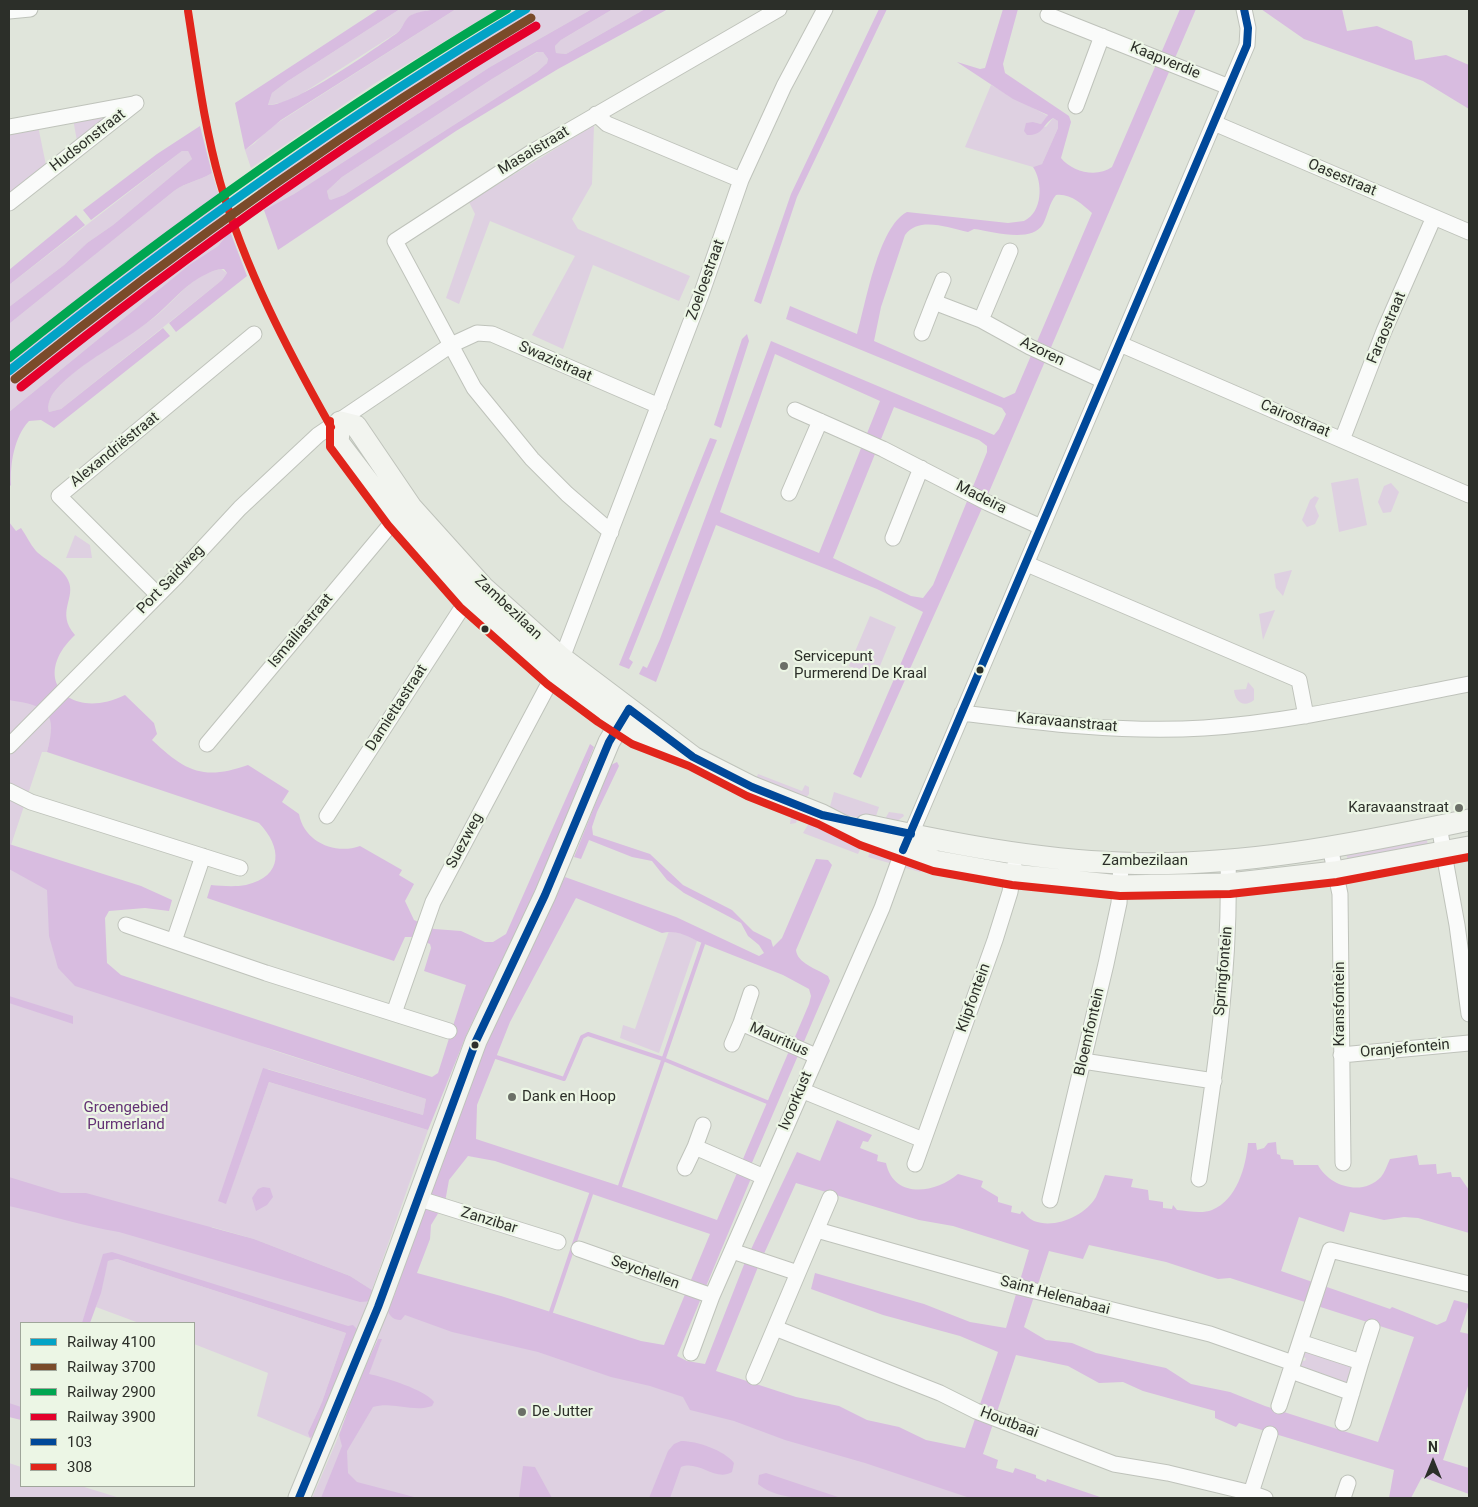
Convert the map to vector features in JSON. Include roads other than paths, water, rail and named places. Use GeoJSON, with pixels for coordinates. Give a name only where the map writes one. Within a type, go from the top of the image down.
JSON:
{"type":"FeatureCollection","features":[{"type":"Feature","properties":{"kind":"street"},"geometry":{"type":"LineString","coordinates":[[9,11],[30,9]]}},
{"type":"Feature","properties":{"kind":"street","name":"Masaistraat"},"geometry":{"type":"LineString","coordinates":[[611,532],[567,494],[532,459],[474,388],[395,241],[473,189],[596,114],[779,9]]}},
{"type":"Feature","properties":{"kind":"street","name":"Zoeloestraat"},"geometry":{"type":"LineString","coordinates":[[557,667],[611,532],[701,295],[741,180],[784,86],[824,9]]}},
{"type":"Feature","properties":{"kind":"street","name":"Ivoorkust"},"geometry":{"type":"LineString","coordinates":[[691,1353],[708,1294],[739,1254],[760,1175],[801,1090],[812,1054],[882,908],[907,842],[1247,45],[1248,28],[1244,9]]}},
{"type":"Feature","properties":{"kind":"street","name":"Kaapverdie"},"geometry":{"type":"LineString","coordinates":[[1048,15],[1228,87]]}},
{"type":"Feature","properties":{"kind":"street"},"geometry":{"type":"LineString","coordinates":[[1076,106],[1102,36]]}},
{"type":"Feature","properties":{"kind":"street","name":"Hudsonstraat"},"geometry":{"type":"LineString","coordinates":[[9,127],[136,103],[9,204]]}},
{"type":"Feature","properties":{"kind":"street"},"geometry":{"type":"LineString","coordinates":[[596,114],[607,124],[741,180]]}},
{"type":"Feature","properties":{"kind":"street","name":"Oasestraat"},"geometry":{"type":"LineString","coordinates":[[1214,123],[1469,232]]}},
{"type":"Feature","properties":{"kind":"street","name":"Faraostraat"},"geometry":{"type":"LineString","coordinates":[[1342,440],[1384,331],[1434,217]]}},
{"type":"Feature","properties":{"kind":"street"},"geometry":{"type":"LineString","coordinates":[[981,320],[1010,251]]}},
{"type":"Feature","properties":{"kind":"street"},"geometry":{"type":"LineString","coordinates":[[922,332],[942,280]]}},
{"type":"Feature","properties":{"kind":"street","name":"Azoren"},"geometry":{"type":"LineString","coordinates":[[934,302],[981,320],[1030,347],[1104,381]]}},
{"type":"Feature","properties":{"kind":"street","name":"Swazistraat"},"geometry":{"type":"LineString","coordinates":[[450,345],[477,333],[492,334],[600,383],[659,406]]}},
{"type":"Feature","properties":{"kind":"street","name":"Alexandriëstraat"},"geometry":{"type":"LineString","coordinates":[[157,594],[59,496],[254,334]]}},
{"type":"Feature","properties":{"kind":"street","name":"Cairostraat"},"geometry":{"type":"LineString","coordinates":[[1120,344],[1469,495]]}},
{"type":"Feature","properties":{"kind":"street"},"geometry":{"type":"LineString","coordinates":[[344,430],[357,407],[450,345]]}},
{"type":"Feature","properties":{"kind":"street","name":"Madeira"},"geometry":{"type":"LineString","coordinates":[[795,410],[883,449],[988,503],[1041,527]]}},
{"type":"Feature","properties":{"kind":"street"},"geometry":{"type":"LineString","coordinates":[[789,494],[820,421]]}},
{"type":"Feature","properties":{"kind":"street","name":"Port Saidweg"},"geometry":{"type":"LineString","coordinates":[[9,746],[240,508],[318,435],[344,430]]}},
{"type":"Feature","properties":{"kind":"street","name":"Zambezilaan"},"geometry":{"type":"LineString","coordinates":[[344,430],[403,513],[475,594],[557,667],[624,716],[694,757],[752,787],[822,815],[863,836],[1121,864],[1228,860],[1330,847],[1469,820]]}},
{"type":"Feature","properties":{"kind":"street"},"geometry":{"type":"LineString","coordinates":[[892,538],[921,468]]}},
{"type":"Feature","properties":{"kind":"street","name":"Ismailiastraat"},"geometry":{"type":"LineString","coordinates":[[207,744],[403,513]]}},
{"type":"Feature","properties":{"kind":"street"},"geometry":{"type":"LineString","coordinates":[[1027,564],[1299,680],[1306,716]]}},
{"type":"Feature","properties":{"kind":"street","name":"Damiettastraat"},"geometry":{"type":"LineString","coordinates":[[327,816],[475,594]]}},
{"type":"Feature","properties":{"kind":"street","name":"Suezweg"},"geometry":{"type":"LineString","coordinates":[[394,1013],[434,898],[557,667]]}},
{"type":"Feature","properties":{"kind":"street","name":"Karavaanstraat"},"geometry":{"type":"LineString","coordinates":[[962,713],[1074,726],[1203,728],[1306,716],[1469,684]]}},
{"type":"Feature","properties":{"kind":"street"},"geometry":{"type":"LineString","coordinates":[[299,1498],[423,1200],[479,1034],[545,895],[609,742],[624,716]]}},
{"type":"Feature","properties":{"kind":"street"},"geometry":{"type":"LineString","coordinates":[[9,791],[31,802],[240,868]]}},
{"type":"Feature","properties":{"kind":"street"},"geometry":{"type":"LineString","coordinates":[[1439,826],[1469,1014]]}},
{"type":"Feature","properties":{"kind":"street","name":"Zambezilaan"},"geometry":{"type":"LineString","coordinates":[[907,842],[935,861],[1013,875],[1120,886],[1229,884],[1335,872],[1469,846]]}},
{"type":"Feature","properties":{"kind":"street","name":"Kransfontein"},"geometry":{"type":"LineString","coordinates":[[1330,847],[1340,894],[1340,1055],[1343,1163]]}},
{"type":"Feature","properties":{"kind":"street","name":"Klipfontein"},"geometry":{"type":"LineString","coordinates":[[916,1164],[995,940],[1013,875],[1016,854]]}},
{"type":"Feature","properties":{"kind":"street"},"geometry":{"type":"LineString","coordinates":[[174,942],[202,856]]}},
{"type":"Feature","properties":{"kind":"street","name":"Springfontein"},"geometry":{"type":"LineString","coordinates":[[1199,1179],[1214,1081],[1226,956],[1228,860]]}},
{"type":"Feature","properties":{"kind":"street","name":"Bloemfontein"},"geometry":{"type":"LineString","coordinates":[[1050,1200],[1084,1061],[1119,903],[1121,864]]}},
{"type":"Feature","properties":{"kind":"street"},"geometry":{"type":"LineString","coordinates":[[126,925],[449,1031]]}},
{"type":"Feature","properties":{"kind":"street","name":"Mauritius"},"geometry":{"type":"LineString","coordinates":[[732,1044],[751,993]]}},
{"type":"Feature","properties":{"kind":"street","name":"Mauritius"},"geometry":{"type":"LineString","coordinates":[[741,1023],[812,1054]]}},
{"type":"Feature","properties":{"kind":"street","name":"Oranjefontein"},"geometry":{"type":"LineString","coordinates":[[1340,1055],[1469,1044]]}},
{"type":"Feature","properties":{"kind":"street"},"geometry":{"type":"LineString","coordinates":[[1084,1061],[1214,1081]]}},
{"type":"Feature","properties":{"kind":"street"},"geometry":{"type":"LineString","coordinates":[[801,1090],[923,1140]]}},
{"type":"Feature","properties":{"kind":"street"},"geometry":{"type":"LineString","coordinates":[[685,1168],[703,1125]]}},
{"type":"Feature","properties":{"kind":"street"},"geometry":{"type":"LineString","coordinates":[[695,1147],[760,1175]]}},
{"type":"Feature","properties":{"kind":"street"},"geometry":{"type":"LineString","coordinates":[[754,1377],[830,1198]]}},
{"type":"Feature","properties":{"kind":"street","name":"Zanzibar"},"geometry":{"type":"LineString","coordinates":[[423,1200],[558,1242]]}},
{"type":"Feature","properties":{"kind":"street","name":"Saint Helenabaai"},"geometry":{"type":"LineString","coordinates":[[817,1230],[1041,1293],[1210,1334],[1292,1367],[1352,1394]]}},
{"type":"Feature","properties":{"kind":"street","name":"Seychellen"},"geometry":{"type":"LineString","coordinates":[[579,1249],[708,1294]]}},
{"type":"Feature","properties":{"kind":"street"},"geometry":{"type":"LineString","coordinates":[[1279,1406],[1330,1250],[1469,1284]]}},
{"type":"Feature","properties":{"kind":"street"},"geometry":{"type":"LineString","coordinates":[[739,1254],[798,1273]]}},
{"type":"Feature","properties":{"kind":"street"},"geometry":{"type":"LineString","coordinates":[[1343,1423],[1372,1327]]}},
{"type":"Feature","properties":{"kind":"street","name":"Houtbaai"},"geometry":{"type":"LineString","coordinates":[[775,1328],[940,1393],[976,1411],[1114,1464],[1168,1473],[1258,1495],[1270,1434]]}},
{"type":"Feature","properties":{"kind":"street"},"geometry":{"type":"LineString","coordinates":[[1300,1342],[1361,1362]]}},
{"type":"Feature","properties":{"kind":"street"},"geometry":{"type":"LineString","coordinates":[[1343,1498],[1348,1483]]}},
{"type":"Feature","properties":{"kind":"waterway"},"geometry":{"type":"LineString","coordinates":[[620,1186],[703,944]]}},
{"type":"Feature","properties":{"kind":"waterway"},"geometry":{"type":"LineString","coordinates":[[496,1057],[564,1079],[582,1037],[588,1034],[663,1059],[767,1102]]}},
{"type":"Feature","properties":{"kind":"waterway"},"geometry":{"type":"LineString","coordinates":[[551,1312],[591,1194]]}},
{"type":"Feature","properties":{"kind":"rail line","name":"2900"},"geometry":{"type":"LineString","coordinates":[[9,358],[190,219],[252,175],[378,90],[507,9]]}},
{"type":"Feature","properties":{"kind":"rail line","name":"4100"},"geometry":{"type":"LineString","coordinates":[[9,371],[134,274],[261,181],[458,50],[526,9]]}},
{"type":"Feature","properties":{"kind":"rail line","name":"3700"},"geometry":{"type":"LineString","coordinates":[[15,379],[140,282],[267,190],[397,101],[531,18]]}},
{"type":"Feature","properties":{"kind":"rail line","name":"3900"},"geometry":{"type":"LineString","coordinates":[[21,387],[146,290],[272,198],[402,109],[536,26]]}},
{"type":"Feature","properties":{"kind":"place","name":"Servicepunt Purmerend De Kraal"},"geometry":{"type":"Point","coordinates":[784,666]}},
{"type":"Feature","properties":{"kind":"place","name":"Karavaanstraat"},"geometry":{"type":"Point","coordinates":[1459,808]}},
{"type":"Feature","properties":{"kind":"place","name":"Dank en Hoop"},"geometry":{"type":"Point","coordinates":[512,1097]}},
{"type":"Feature","properties":{"kind":"place","name":"De Jutter"},"geometry":{"type":"Point","coordinates":[522,1412]}},
{"type":"Feature","properties":{"kind":"park label","name":"Groengebied Purmerland"},"geometry":{"type":"Point","coordinates":[126,1116]}}]}
